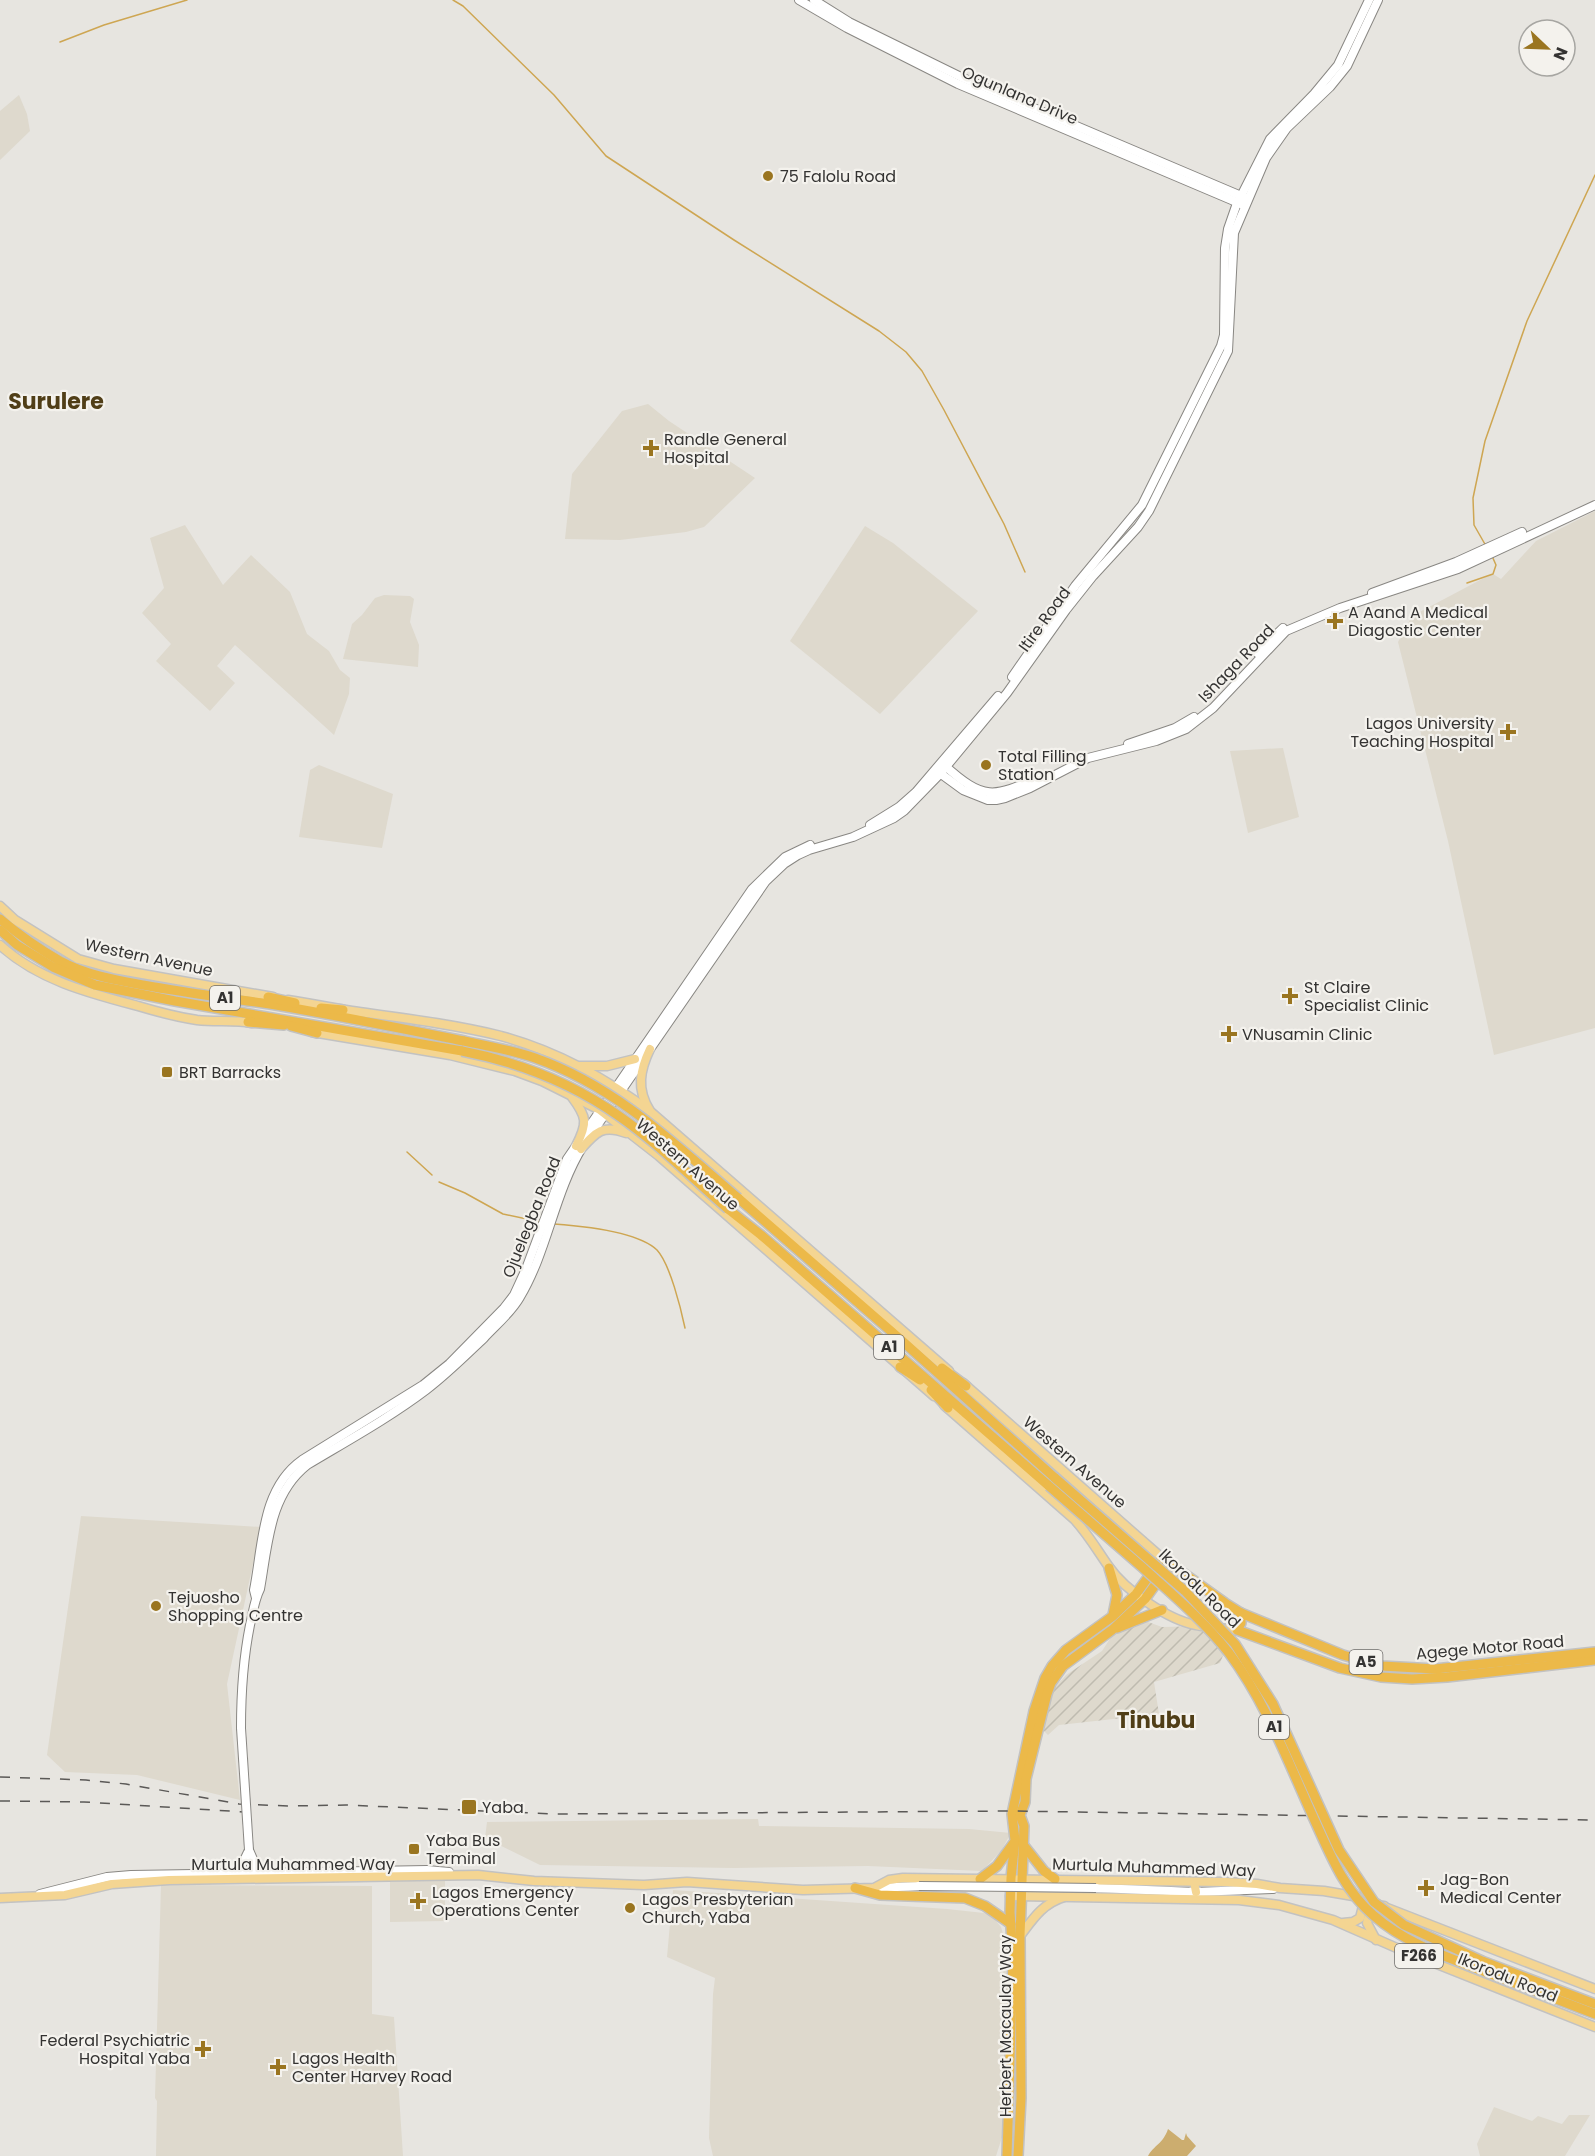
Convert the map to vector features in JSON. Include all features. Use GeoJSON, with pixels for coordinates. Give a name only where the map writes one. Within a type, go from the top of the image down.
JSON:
{"type":"FeatureCollection","features":[{"type":"Feature","properties":{"kind":"highway","name":"Western Avenue"},"geometry":{"type":"LineString","coordinates":[[0,920],[61,962],[83,971],[113,980],[179,992],[268,1000],[343,1014],[463,1046],[532,1070],[598,1102],[646,1137],[761,1235],[950,1405],[1049,1486]]}},
{"type":"Feature","properties":{"kind":"highway","name":"Western Avenue"},"geometry":{"type":"LineString","coordinates":[[0,930],[17,945],[52,967],[95,985],[248,1018],[463,1046],[534,1058],[579,1077],[652,1124],[964,1389],[1055,1478]]}},
{"type":"Feature","properties":{"kind":"highway"},"geometry":{"type":"LineString","coordinates":[[268,1000],[343,1014]]}},
{"type":"Feature","properties":{"kind":"highway"},"geometry":{"type":"LineString","coordinates":[[248,1018],[319,1029]]}},
{"type":"Feature","properties":{"kind":"highway"},"geometry":{"type":"LineString","coordinates":[[903,1336],[964,1389]]}},
{"type":"Feature","properties":{"kind":"highway"},"geometry":{"type":"LineString","coordinates":[[902,1363],[950,1405]]}},
{"type":"Feature","properties":{"kind":"highway","name":"Ikorodu Road"},"geometry":{"type":"LineString","coordinates":[[1055,1478],[1185,1591],[1235,1644],[1273,1704],[1340,1850],[1374,1902],[1412,1929],[1480,1965],[1595,2014]]}},
{"type":"Feature","properties":{"kind":"highway","name":"Ikorodu Road"},"geometry":{"type":"LineString","coordinates":[[1049,1486],[1192,1611],[1228,1652],[1271,1720],[1338,1872],[1372,1914],[1404,1938],[1438,1954],[1480,1965],[1595,2004]]}},
{"type":"Feature","properties":{"kind":"highway"},"geometry":{"type":"LineString","coordinates":[[1056,1880],[1036,1864],[1019,1842],[1013,1811],[1018,1796],[1018,1782],[1030,1727],[1045,1678],[1066,1650],[1140,1596],[1162,1558]]}},
{"type":"Feature","properties":{"kind":"highway","name":"Agege Motor Road"},"geometry":{"type":"LineString","coordinates":[[1162,1558],[1241,1613],[1343,1655],[1392,1668],[1435,1669],[1595,1652]]}},
{"type":"Feature","properties":{"kind":"highway"},"geometry":{"type":"LineString","coordinates":[[1112,1630],[1140,1596],[1172,1563]]}},
{"type":"Feature","properties":{"kind":"highway"},"geometry":{"type":"LineString","coordinates":[[1109,1568],[1117,1595],[1113,1616]]}},
{"type":"Feature","properties":{"kind":"highway"},"geometry":{"type":"LineString","coordinates":[[980,1879],[998,1866],[1019,1842],[1024,1826],[1020,1815],[1029,1766],[1051,1683],[1071,1659],[1112,1630],[1162,1610]]}},
{"type":"Feature","properties":{"kind":"highway"},"geometry":{"type":"LineString","coordinates":[[1237,1630],[1241,1623],[1241,1613]]}},
{"type":"Feature","properties":{"kind":"highway","name":"Agege Motor Road"},"geometry":{"type":"LineString","coordinates":[[1237,1630],[1331,1664],[1381,1677],[1413,1679],[1447,1677],[1595,1660]]}},
{"type":"Feature","properties":{"kind":"highway","name":"Herbert Macaulay Way"},"geometry":{"type":"LineString","coordinates":[[1018,2156],[1021,2098],[1020,1936],[1023,1878],[1019,1842]]}},
{"type":"Feature","properties":{"kind":"highway","name":"Herbert Macaulay Way"},"geometry":{"type":"LineString","coordinates":[[1007,2156],[1013,1959],[1010,1896],[1011,1878],[1019,1842]]}},
{"type":"Feature","properties":{"kind":"highway"},"geometry":{"type":"LineString","coordinates":[[855,1888],[880,1895],[965,1898],[985,1906],[1011,1924]]}},
{"type":"Feature","properties":{"kind":"main road","name":"Ogunlana Drive"},"geometry":{"type":"LineString","coordinates":[[799,0],[862,37],[958,84],[1244,201]]}},
{"type":"Feature","properties":{"kind":"main road","name":"Ogunlana Drive"},"geometry":{"type":"LineString","coordinates":[[814,0],[849,22],[961,77],[1244,201]]}},
{"type":"Feature","properties":{"kind":"main road"},"geometry":{"type":"LineString","coordinates":[[1363,24],[1369,0]]}},
{"type":"Feature","properties":{"kind":"main road"},"geometry":{"type":"LineString","coordinates":[[1363,24],[1378,0]]}},
{"type":"Feature","properties":{"kind":"main road","name":"Itire Road"},"geometry":{"type":"LineString","coordinates":[[714,951],[752,889],[785,857],[806,846],[836,838],[872,824],[904,803],[938,772],[1002,690],[1075,586],[1142,505],[1221,346],[1224,335],[1225,248],[1228,229],[1244,201],[1265,146],[1276,131],[1314,94],[1338,65],[1363,24]]}},
{"type":"Feature","properties":{"kind":"main road","name":"Ishaga Road"},"geometry":{"type":"LineString","coordinates":[[938,772],[963,790],[988,800],[1005,798],[1030,788],[1088,758],[1156,741],[1186,729],[1213,708],[1286,631],[1324,614],[1410,586],[1595,500]]}},
{"type":"Feature","properties":{"kind":"main road","name":"Ishaga Road"},"geometry":{"type":"LineString","coordinates":[[1500,545],[1595,506]]}},
{"type":"Feature","properties":{"kind":"main road","name":"Ishaga Road"},"geometry":{"type":"LineString","coordinates":[[944,765],[977,789],[989,793],[1004,792],[1085,755],[1135,742],[1175,728],[1189,721],[1209,704],[1259,650],[1284,628],[1302,618],[1470,559]]}},
{"type":"Feature","properties":{"kind":"main road","name":"Western Avenue"},"geometry":{"type":"LineString","coordinates":[[0,906],[15,920],[78,959],[114,969],[268,1000]]}},
{"type":"Feature","properties":{"kind":"main road","name":"Western Avenue"},"geometry":{"type":"LineString","coordinates":[[0,945],[39,972],[87,992],[160,1013],[197,1020],[248,1018]]}},
{"type":"Feature","properties":{"kind":"main road","name":"Ojuelegba Road"},"geometry":{"type":"LineString","coordinates":[[249,1850],[241,1728],[241,1691],[244,1654],[260,1589],[275,1509],[289,1482],[307,1465],[403,1407],[426,1390],[508,1314],[519,1298],[533,1269],[567,1159],[579,1148],[650,1048],[714,951]]}},
{"type":"Feature","properties":{"kind":"main road","name":"Ojuelegba Road"},"geometry":{"type":"LineString","coordinates":[[618,1090],[635,1059],[714,951]]}},
{"type":"Feature","properties":{"kind":"main road","name":"Western Avenue"},"geometry":{"type":"LineString","coordinates":[[343,1014],[403,1017],[502,1037],[577,1066],[652,1113],[726,1180],[844,1278],[903,1336]]}},
{"type":"Feature","properties":{"kind":"main road","name":"Western Avenue"},"geometry":{"type":"LineString","coordinates":[[319,1029],[478,1061],[524,1074],[570,1094],[603,1112],[636,1137],[902,1363]]}},
{"type":"Feature","properties":{"kind":"main road"},"geometry":{"type":"LineString","coordinates":[[650,1048],[641,1068],[640,1078],[643,1096],[652,1113]]}},
{"type":"Feature","properties":{"kind":"main road"},"geometry":{"type":"LineString","coordinates":[[577,1066],[607,1066],[635,1059]]}},
{"type":"Feature","properties":{"kind":"main road"},"geometry":{"type":"LineString","coordinates":[[570,1094],[585,1117],[579,1148]]}},
{"type":"Feature","properties":{"kind":"main road"},"geometry":{"type":"LineString","coordinates":[[579,1148],[598,1132],[606,1129],[612,1128],[636,1137]]}},
{"type":"Feature","properties":{"kind":"main road","name":"Western Avenue"},"geometry":{"type":"LineString","coordinates":[[964,1389],[1162,1558]]}},
{"type":"Feature","properties":{"kind":"main road","name":"Western Avenue"},"geometry":{"type":"LineString","coordinates":[[950,1405],[1074,1519],[1121,1582],[1162,1610],[1195,1625],[1237,1630]]}},
{"type":"Feature","properties":{"kind":"main road"},"geometry":{"type":"LineString","coordinates":[[249,1850],[259,1872]]}},
{"type":"Feature","properties":{"kind":"main road"},"geometry":{"type":"LineString","coordinates":[[238,1873],[249,1850]]}},
{"type":"Feature","properties":{"kind":"main road"},"geometry":{"type":"LineString","coordinates":[[15,1898],[107,1877],[427,1870],[478,1875]]}},
{"type":"Feature","properties":{"kind":"main road","name":"Murtula Muhammed Way"},"geometry":{"type":"LineString","coordinates":[[0,1898],[65,1895],[112,1884],[169,1880],[478,1875],[534,1881],[634,1884],[687,1882],[803,1890],[919,1886],[1096,1888],[1257,1884],[1280,1888]]}},
{"type":"Feature","properties":{"kind":"main road","name":"Murtula Muhammed Way"},"geometry":{"type":"LineString","coordinates":[[874,1888],[889,1880],[903,1878],[1023,1878],[1195,1887]]}},
{"type":"Feature","properties":{"kind":"main road","name":"Ikorodu Road"},"geometry":{"type":"LineString","coordinates":[[1280,1888],[1324,1891],[1359,1897],[1595,1989]]}},
{"type":"Feature","properties":{"kind":"main road","name":"Murtula Muhammed Way"},"geometry":{"type":"LineString","coordinates":[[1010,1896],[1239,1900]]}},
{"type":"Feature","properties":{"kind":"main road"},"geometry":{"type":"LineString","coordinates":[[1020,1936],[1032,1918],[1047,1905],[1069,1896]]}},
{"type":"Feature","properties":{"kind":"main road"},"geometry":{"type":"LineString","coordinates":[[1339,1923],[1353,1922],[1360,1918],[1365,1904],[1359,1897]]}},
{"type":"Feature","properties":{"kind":"main road","name":"Ikorodu Road"},"geometry":{"type":"LineString","coordinates":[[1239,1900],[1279,1905],[1339,1923],[1595,2028]]}},
{"type":"Feature","properties":{"kind":"main road"},"geometry":{"type":"LineString","coordinates":[[1376,1940],[1367,1923],[1370,1911],[1377,1906],[1385,1906]]}},
{"type":"Feature","properties":{"kind":"shaded area"},"geometry":{"type":"Polygon","coordinates":[[[19,95],[27,114],[30,131],[0,160],[0,111],[19,95]]]}},
{"type":"Feature","properties":{"kind":"shaded area","name":"Randle General Hospital"},"geometry":{"type":"Polygon","coordinates":[[[648,404],[669,421],[755,478],[704,527],[686,532],[620,540],[565,539],[572,474],[622,411],[648,404]]]}},
{"type":"Feature","properties":{"kind":"shaded area","name":"Lagos University Teaching Hospital"},"geometry":{"type":"Polygon","coordinates":[[[1595,511],[1595,1028],[1494,1055],[1448,841],[1398,642],[1412,616],[1493,574],[1501,579],[1536,541],[1595,511]]]}},
{"type":"Feature","properties":{"kind":"shaded area"},"geometry":{"type":"Polygon","coordinates":[[[185,525],[223,585],[251,555],[290,592],[307,634],[329,651],[340,670],[350,678],[349,694],[334,735],[235,645],[217,666],[235,683],[210,711],[156,661],[171,644],[142,613],[164,588],[150,538],[185,525]]]}},
{"type":"Feature","properties":{"kind":"shaded area"},"geometry":{"type":"Polygon","coordinates":[[[865,526],[893,543],[978,611],[880,714],[790,641],[865,526]]]}},
{"type":"Feature","properties":{"kind":"shaded area"},"geometry":{"type":"Polygon","coordinates":[[[384,595],[410,596],[414,599],[410,622],[419,645],[418,667],[343,659],[352,624],[375,598],[384,595]]]}},
{"type":"Feature","properties":{"kind":"shaded area"},"geometry":{"type":"Polygon","coordinates":[[[1283,748],[1299,817],[1248,833],[1230,751],[1283,748]]]}},
{"type":"Feature","properties":{"kind":"shaded area"},"geometry":{"type":"Polygon","coordinates":[[[319,765],[393,794],[382,848],[299,837],[310,770],[319,765]]]}},
{"type":"Feature","properties":{"kind":"shaded area","name":"Tejuosho Shopping Centre"},"geometry":{"type":"Polygon","coordinates":[[[81,1516],[261,1527],[227,1684],[240,1800],[137,1775],[65,1772],[47,1755],[81,1516]]]}},
{"type":"Feature","properties":{"kind":"shaded area"},"geometry":{"type":"Polygon","coordinates":[[[1126,1614],[1162,1627],[1202,1626],[1224,1653],[1220,1663],[1154,1682],[1159,1714],[1059,1725],[1048,1735],[1042,1729],[1047,1696],[1066,1675],[1102,1651],[1126,1614]]]}},
{"type":"Feature","properties":{"kind":"shaded area"},"geometry":{"type":"Polygon","coordinates":[[[758,1819],[759,1826],[969,1829],[1011,1833],[1001,1851],[982,1871],[868,1866],[734,1868],[540,1865],[485,1838],[487,1822],[758,1819]]]}},
{"type":"Feature","properties":{"kind":"shaded area","name":"Lagos Emergency Operations Center"},"geometry":{"type":"Polygon","coordinates":[[[390,1881],[445,1881],[445,1921],[390,1922],[390,1881]]]}},
{"type":"Feature","properties":{"kind":"shaded area","name":"Lagos Health Center Harvey Road"},"geometry":{"type":"Polygon","coordinates":[[[161,1885],[372,1886],[372,2014],[394,2017],[403,2156],[156,2156],[157,2101],[155,2098],[161,1885]]]}},
{"type":"Feature","properties":{"kind":"shaded area"},"geometry":{"type":"Polygon","coordinates":[[[673,1890],[947,1909],[984,1913],[993,1917],[1001,1927],[1007,1947],[1004,2131],[996,2156],[713,2156],[709,2138],[715,1978],[667,1957],[673,1890]]]}},
{"type":"Feature","properties":{"kind":"shaded area"},"geometry":{"type":"Polygon","coordinates":[[[1494,2107],[1532,2121],[1538,2116],[1562,2124],[1569,2115],[1590,2115],[1565,2156],[1480,2156],[1477,2144],[1494,2107]]]}},
{"type":"Feature","properties":{"kind":"shaded area"},"geometry":{"type":"Polygon","coordinates":[[[1168,2129],[1182,2140],[1186,2133],[1196,2146],[1187,2156],[1148,2156],[1164,2138],[1168,2129]]]}},
{"type":"Feature","properties":{"kind":"waterway"},"geometry":{"type":"LineString","coordinates":[[60,42],[104,25],[187,0]]}},
{"type":"Feature","properties":{"kind":"waterway"},"geometry":{"type":"LineString","coordinates":[[453,0],[463,6],[554,95],[606,156],[879,331],[906,352],[922,371],[944,410],[1004,524],[1025,572]]}},
{"type":"Feature","properties":{"kind":"waterway"},"geometry":{"type":"LineString","coordinates":[[1486,546],[1474,525],[1473,498],[1485,441],[1527,321],[1595,175]]}},
{"type":"Feature","properties":{"kind":"waterway"},"geometry":{"type":"LineString","coordinates":[[1467,583],[1493,574],[1496,565],[1492,556]]}},
{"type":"Feature","properties":{"kind":"waterway"},"geometry":{"type":"LineString","coordinates":[[407,1152],[432,1175]]}},
{"type":"Feature","properties":{"kind":"waterway"},"geometry":{"type":"LineString","coordinates":[[439,1182],[503,1214],[541,1222]]}},
{"type":"Feature","properties":{"kind":"waterway"},"geometry":{"type":"LineString","coordinates":[[554,1224],[623,1234],[636,1238],[657,1250],[671,1276],[685,1328]]}},
{"type":"Feature","properties":{"kind":"railway"},"geometry":{"type":"LineString","coordinates":[[0,1777],[126,1784],[239,1804],[346,1805],[554,1814],[1013,1811],[1595,1820]]}},
{"type":"Feature","properties":{"kind":"railway"},"geometry":{"type":"LineString","coordinates":[[0,1801],[84,1802],[245,1812]]}},
{"type":"Feature","properties":{"kind":"place","name":"75 Falolu Road"},"geometry":{"type":"Point","coordinates":[768,176]}},
{"type":"Feature","properties":{"kind":"place","name":"Randle General Hospital"},"geometry":{"type":"Point","coordinates":[651,448]}},
{"type":"Feature","properties":{"kind":"place","name":"A Aand A Medical Diagostic Center"},"geometry":{"type":"Point","coordinates":[1335,621]}},
{"type":"Feature","properties":{"kind":"place","name":"Lagos University Teaching Hospital"},"geometry":{"type":"Point","coordinates":[1508,732]}},
{"type":"Feature","properties":{"kind":"place","name":"Total Filling Station"},"geometry":{"type":"Point","coordinates":[986,765]}},
{"type":"Feature","properties":{"kind":"place","name":"St Claire Specialist Clinic"},"geometry":{"type":"Point","coordinates":[1290,996]}},
{"type":"Feature","properties":{"kind":"place","name":"VNusamin Clinic"},"geometry":{"type":"Point","coordinates":[1229,1034]}},
{"type":"Feature","properties":{"kind":"place","name":"BRT Barracks"},"geometry":{"type":"Point","coordinates":[167,1072]}},
{"type":"Feature","properties":{"kind":"place","name":"Tejuosho Shopping Centre"},"geometry":{"type":"Point","coordinates":[156,1606]}},
{"type":"Feature","properties":{"kind":"place","name":"Yaba"},"geometry":{"type":"Point","coordinates":[469,1807]}},
{"type":"Feature","properties":{"kind":"place","name":"Yaba Bus Terminal"},"geometry":{"type":"Point","coordinates":[414,1849]}},
{"type":"Feature","properties":{"kind":"place","name":"Jag-Bon Medical Center"},"geometry":{"type":"Point","coordinates":[1426,1888]}},
{"type":"Feature","properties":{"kind":"place","name":"Lagos Emergency Operations Center"},"geometry":{"type":"Point","coordinates":[418,1901]}},
{"type":"Feature","properties":{"kind":"place","name":"Lagos Presbyterian Church, Yaba"},"geometry":{"type":"Point","coordinates":[630,1908]}},
{"type":"Feature","properties":{"kind":"place","name":"Federal Psychiatric Hospital Yaba"},"geometry":{"type":"Point","coordinates":[203,2049]}},
{"type":"Feature","properties":{"kind":"place","name":"Lagos Health Center Harvey Road"},"geometry":{"type":"Point","coordinates":[278,2067]}},
{"type":"Feature","properties":{"kind":"district","name":"Surulere"},"geometry":{"type":"Point","coordinates":[56,401]}},
{"type":"Feature","properties":{"kind":"district","name":"Tinubu"},"geometry":{"type":"Point","coordinates":[1156,1720]}}]}
